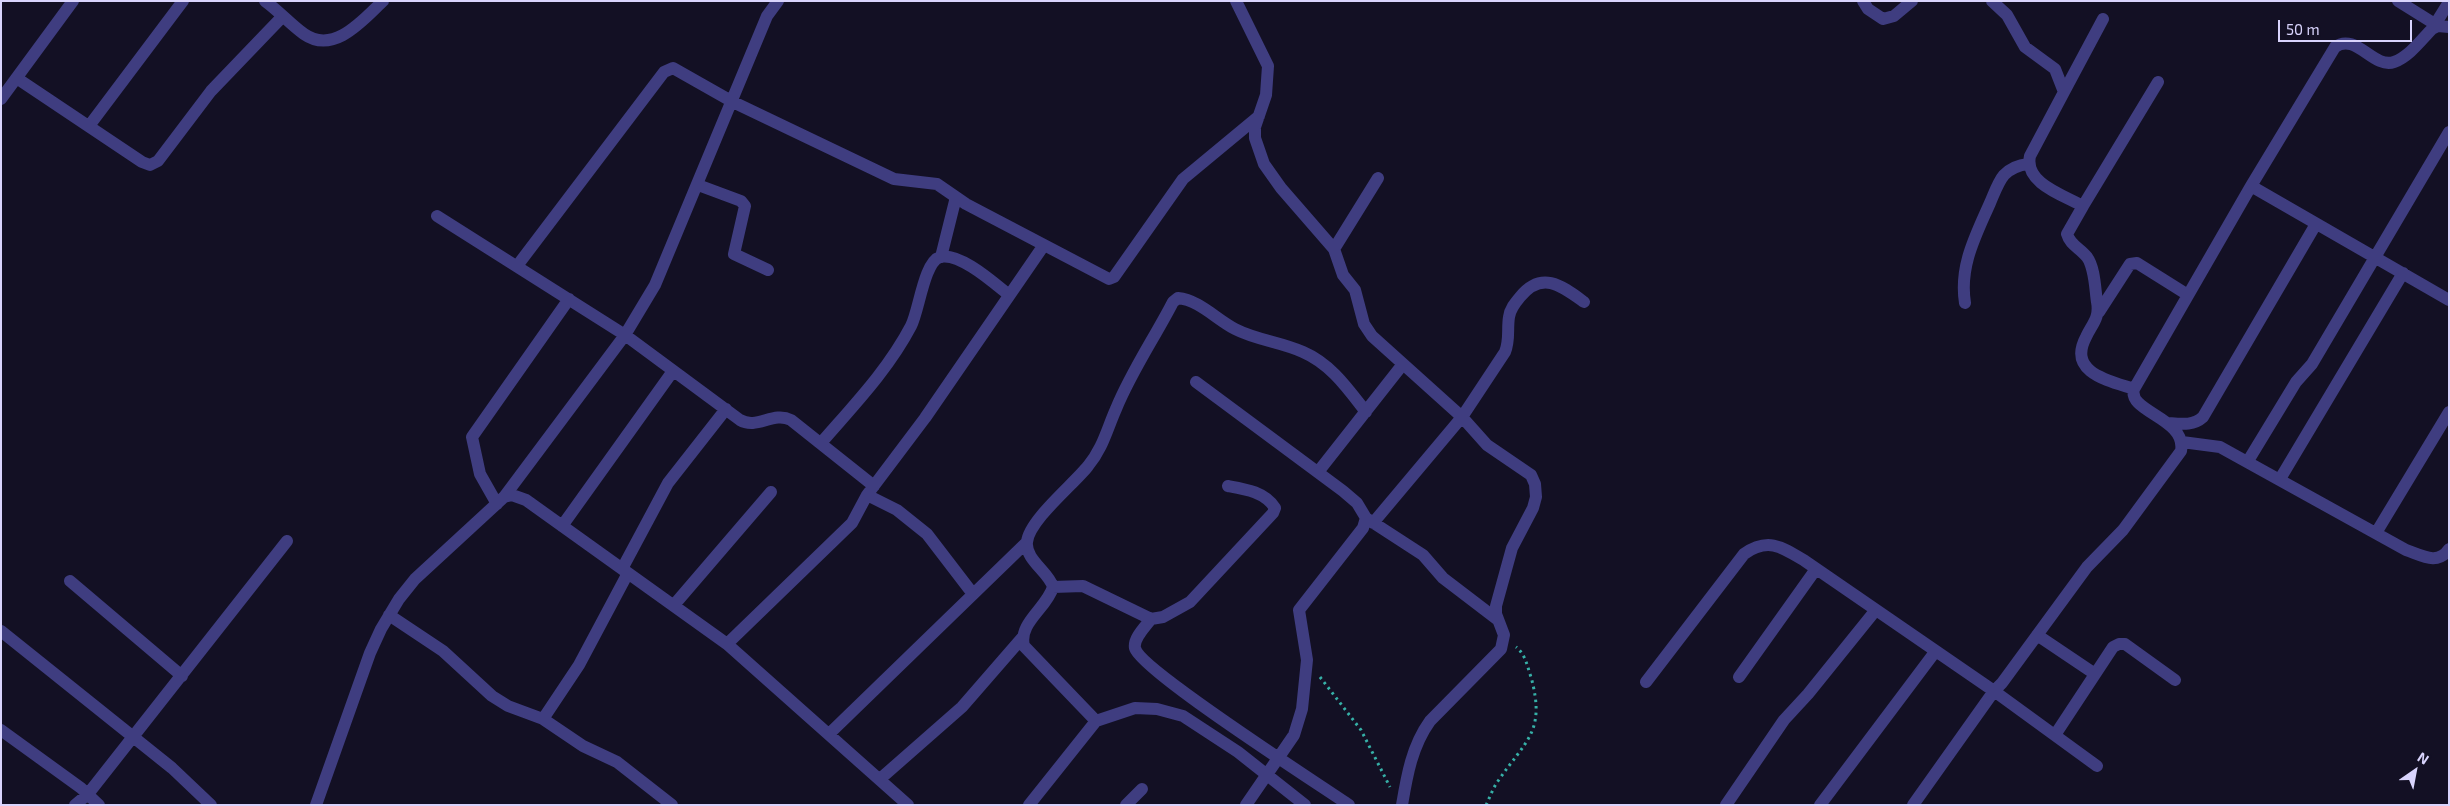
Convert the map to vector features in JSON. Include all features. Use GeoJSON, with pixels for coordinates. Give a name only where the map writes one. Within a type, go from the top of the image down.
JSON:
{"type":"FeatureCollection","features":[{"type":"Feature","properties":{"kind":"street"},"geometry":{"type":"LineString","coordinates":[[1,100],[73,1]]}},
{"type":"Feature","properties":{"kind":"street"},"geometry":{"type":"LineString","coordinates":[[90,126],[183,1]]}},
{"type":"Feature","properties":{"kind":"street"},"geometry":{"type":"LineString","coordinates":[[18,79],[142,162],[150,165],[158,161],[276,7],[305,35],[321,41],[335,40],[354,28],[383,1]]}},
{"type":"Feature","properties":{"kind":"street"},"geometry":{"type":"LineString","coordinates":[[316,805],[370,653],[389,615],[415,579],[500,501],[625,335],[655,285],[770,10],[778,1]]}},
{"type":"Feature","properties":{"kind":"street"},"geometry":{"type":"LineString","coordinates":[[1236,1],[1268,66],[1266,95],[1255,127],[1255,138],[1264,164],[1281,188],[1334,249],[1343,275],[1355,290],[1368,330],[1462,417],[1486,445],[1531,475],[1536,484],[1536,497],[1533,508],[1512,548],[1503,572],[1496,606],[1504,643],[1501,649],[1430,721],[1420,734],[1414,746],[1402,805]]}},
{"type":"Feature","properties":{"kind":"street"},"geometry":{"type":"LineString","coordinates":[[1863,1],[1868,9],[1883,19],[1894,16],[1912,1]]}},
{"type":"Feature","properties":{"kind":"street"},"geometry":{"type":"LineString","coordinates":[[1992,1],[2007,15],[2025,47],[2055,69],[2064,92]]}},
{"type":"Feature","properties":{"kind":"street"},"geometry":{"type":"LineString","coordinates":[[2398,1],[2441,25]]}},
{"type":"Feature","properties":{"kind":"street"},"geometry":{"type":"LineString","coordinates":[[1913,805],[1994,691],[2002,683],[2092,562],[2123,530],[2181,450],[2182,442],[2168,423],[2135,401],[2132,395],[2134,389],[2251,186],[2335,47],[2341,42],[2349,43],[2384,63],[2400,59],[2441,25],[2449,2]]}},
{"type":"Feature","properties":{"kind":"street"},"geometry":{"type":"LineString","coordinates":[[2083,206],[2043,184],[2029,170],[2028,164],[2030,156],[2103,19]]}},
{"type":"Feature","properties":{"kind":"street"},"geometry":{"type":"LineString","coordinates":[[517,266],[664,72],[672,68],[678,69],[733,102],[894,179],[936,184],[956,197],[1109,279],[1114,277],[1183,179],[1259,116]]}},
{"type":"Feature","properties":{"kind":"street"},"geometry":{"type":"LineString","coordinates":[[2099,312],[2090,264],[2086,257],[2072,243],[2067,234],[2158,82]]}},
{"type":"Feature","properties":{"kind":"street"},"geometry":{"type":"LineString","coordinates":[[2248,461],[2296,382],[2312,364],[2449,132]]}},
{"type":"Feature","properties":{"kind":"street"},"geometry":{"type":"LineString","coordinates":[[1965,303],[1963,289],[1965,265],[2002,176],[2018,165],[2028,164]]}},
{"type":"Feature","properties":{"kind":"street"},"geometry":{"type":"LineString","coordinates":[[1334,249],[1378,178]]}},
{"type":"Feature","properties":{"kind":"street"},"geometry":{"type":"LineString","coordinates":[[698,185],[741,201],[745,206],[734,254],[768,270]]}},
{"type":"Feature","properties":{"kind":"street"},"geometry":{"type":"LineString","coordinates":[[2251,186],[2449,300]]}},
{"type":"Feature","properties":{"kind":"street"},"geometry":{"type":"LineString","coordinates":[[821,443],[894,358],[914,321],[927,274],[933,264],[941,257],[956,197]]}},
{"type":"Feature","properties":{"kind":"street"},"geometry":{"type":"LineString","coordinates":[[437,216],[625,335],[745,423],[751,424],[778,416],[785,416],[821,443],[870,490],[927,534],[973,594]]}},
{"type":"Feature","properties":{"kind":"street"},"geometry":{"type":"LineString","coordinates":[[2168,423],[2188,424],[2198,422],[2203,417],[2316,224]]}},
{"type":"Feature","properties":{"kind":"street"},"geometry":{"type":"LineString","coordinates":[[727,644],[852,523],[870,490],[925,418],[1044,245]]}},
{"type":"Feature","properties":{"kind":"street"},"geometry":{"type":"LineString","coordinates":[[941,257],[958,261],[980,272],[1009,295]]}},
{"type":"Feature","properties":{"kind":"street"},"geometry":{"type":"LineString","coordinates":[[2134,389],[2099,378],[2090,372],[2085,365],[2082,346],[2099,312],[2130,264],[2133,263],[2137,263],[2188,295]]}},
{"type":"Feature","properties":{"kind":"street"},"geometry":{"type":"LineString","coordinates":[[2280,479],[2403,273]]}},
{"type":"Feature","properties":{"kind":"street"},"geometry":{"type":"LineString","coordinates":[[1246,805],[1294,735],[1302,709],[1307,660],[1298,610],[1369,520],[1462,417],[1505,352],[1508,345],[1509,315],[1513,306],[1524,292],[1541,282],[1551,282],[1564,288],[1584,302]]}},
{"type":"Feature","properties":{"kind":"street"},"geometry":{"type":"LineString","coordinates":[[1054,587],[1029,552],[1027,542],[1030,532],[1059,494],[1087,468],[1099,452],[1105,442],[1116,408],[1173,302],[1178,298],[1195,303],[1246,334],[1304,352],[1322,363],[1339,378],[1366,412]]}},
{"type":"Feature","properties":{"kind":"street"},"geometry":{"type":"LineString","coordinates":[[500,501],[480,474],[472,437],[569,299]]}},
{"type":"Feature","properties":{"kind":"street"},"geometry":{"type":"LineString","coordinates":[[1318,472],[1403,364]]}},
{"type":"Feature","properties":{"kind":"street"},"geometry":{"type":"LineString","coordinates":[[562,526],[673,371]]}},
{"type":"Feature","properties":{"kind":"street"},"geometry":{"type":"LineString","coordinates":[[1196,382],[1318,472],[1356,503],[1369,520],[1424,555],[1443,578],[1498,620]]}},
{"type":"Feature","properties":{"kind":"street"},"geometry":{"type":"LineString","coordinates":[[543,719],[584,658],[668,483],[726,410]]}},
{"type":"Feature","properties":{"kind":"street"},"geometry":{"type":"LineString","coordinates":[[2376,533],[2449,412]]}},
{"type":"Feature","properties":{"kind":"street"},"geometry":{"type":"LineString","coordinates":[[2182,442],[2220,447],[2406,550],[2427,558],[2442,557],[2449,549]]}},
{"type":"Feature","properties":{"kind":"street"},"geometry":{"type":"LineString","coordinates":[[1054,587],[1083,586],[1151,619],[1163,617],[1190,602],[1273,513],[1275,508],[1271,502],[1261,495],[1248,489],[1228,486]]}},
{"type":"Feature","properties":{"kind":"street"},"geometry":{"type":"LineString","coordinates":[[674,605],[771,492]]}},
{"type":"Feature","properties":{"kind":"street"},"geometry":{"type":"LineString","coordinates":[[500,501],[512,495],[526,500],[727,644],[830,733],[908,805]]}},
{"type":"Feature","properties":{"kind":"street"},"geometry":{"type":"LineString","coordinates":[[75,805],[88,794],[287,541]]}},
{"type":"Feature","properties":{"kind":"street"},"geometry":{"type":"LineString","coordinates":[[830,733],[1027,542]]}},
{"type":"Feature","properties":{"kind":"street"},"geometry":{"type":"LineString","coordinates":[[1646,682],[1729,571],[1744,554],[1755,546],[1767,544],[1783,547],[1816,569],[1994,691],[2097,766]]}},
{"type":"Feature","properties":{"kind":"street"},"geometry":{"type":"LineString","coordinates":[[1739,677],[1816,569]]}},
{"type":"Feature","properties":{"kind":"street"},"geometry":{"type":"LineString","coordinates":[[70,581],[182,676]]}},
{"type":"Feature","properties":{"kind":"street"},"geometry":{"type":"LineString","coordinates":[[880,779],[962,707],[1022,638],[1024,630],[1051,595],[1054,587]]}},
{"type":"Feature","properties":{"kind":"street"},"geometry":{"type":"LineString","coordinates":[[1726,805],[1784,720],[1808,694],[1875,611]]}},
{"type":"Feature","properties":{"kind":"street"},"geometry":{"type":"LineString","coordinates":[[389,615],[443,651],[492,696],[508,706],[543,719],[582,746],[617,762],[672,805]]}},
{"type":"Feature","properties":{"kind":"street"},"geometry":{"type":"LineString","coordinates":[[1151,619],[1136,639],[1134,647],[1137,653],[1159,674],[1192,699],[1349,805]]}},
{"type":"Feature","properties":{"kind":"street"},"geometry":{"type":"LineString","coordinates":[[1,631],[172,768],[211,805]]}},
{"type":"Feature","properties":{"kind":"street"},"geometry":{"type":"LineString","coordinates":[[2037,635],[2095,674]]}},
{"type":"Feature","properties":{"kind":"street"},"geometry":{"type":"LineString","coordinates":[[1022,638],[1024,646],[1096,721]]}},
{"type":"Feature","properties":{"kind":"street"},"geometry":{"type":"LineString","coordinates":[[2055,735],[2113,647],[2119,644],[2125,644],[2174,680]]}},
{"type":"Feature","properties":{"kind":"street"},"geometry":{"type":"LineString","coordinates":[[1820,805],[1935,652]]}},
{"type":"Feature","properties":{"kind":"street"},"geometry":{"type":"LineString","coordinates":[[1028,805],[1096,721],[1135,708],[1157,709],[1183,716],[1268,774],[1305,805]]}},
{"type":"Feature","properties":{"kind":"street"},"geometry":{"type":"LineString","coordinates":[[1,730],[88,794],[99,805]]}},
{"type":"Feature","properties":{"kind":"street"},"geometry":{"type":"LineString","coordinates":[[1126,805],[1142,789]]}},
{"type":"Feature","properties":{"kind":"path"},"geometry":{"type":"LineString","coordinates":[[1486,805],[1498,781],[1529,740],[1536,720],[1536,696],[1526,660],[1521,651],[1515,646],[1504,643]]}},
{"type":"Feature","properties":{"kind":"path"},"geometry":{"type":"LineString","coordinates":[[1307,660],[1362,730],[1392,789]]}}]}
